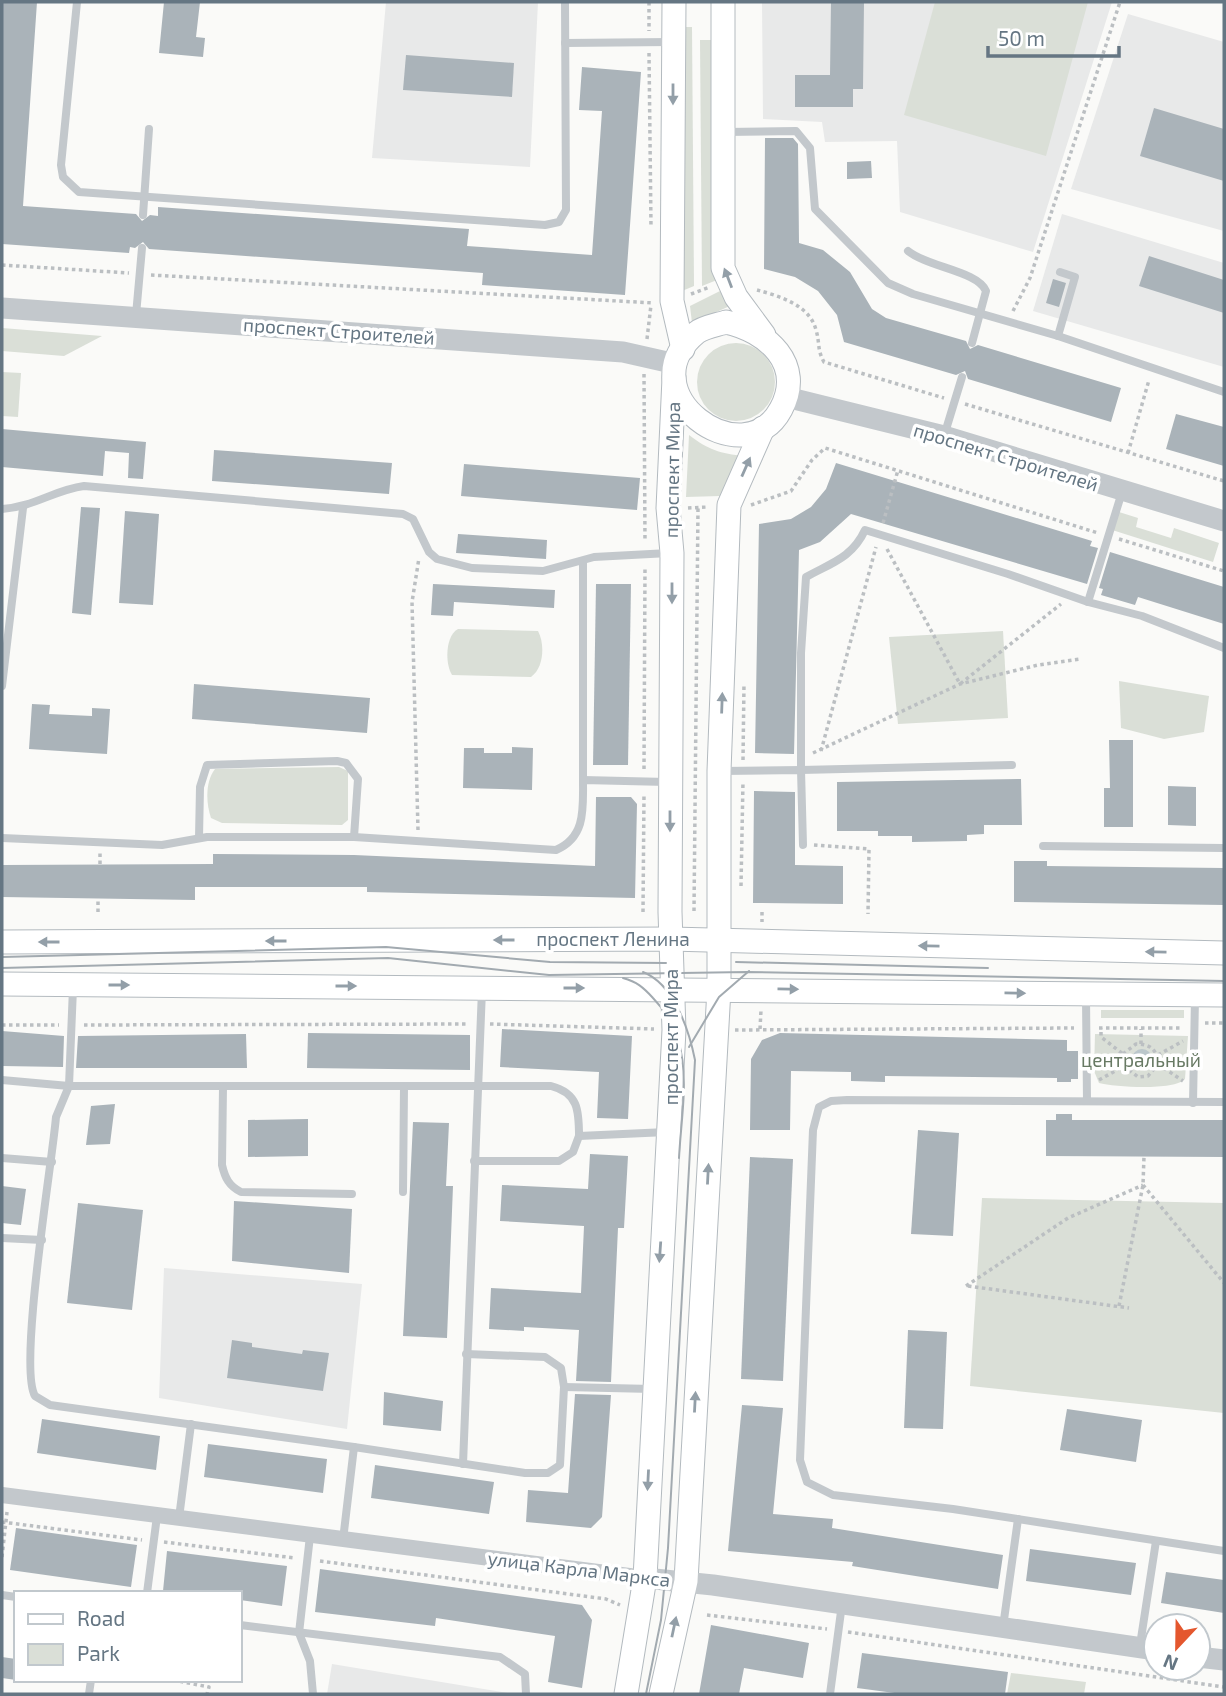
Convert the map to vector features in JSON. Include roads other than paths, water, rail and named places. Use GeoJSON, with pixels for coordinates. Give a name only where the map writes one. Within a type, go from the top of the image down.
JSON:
{"type":"FeatureCollection","features":[{"type":"Feature","properties":{"kind":"main road","name":"проспект Мира"},"geometry":{"type":"LineString","coordinates":[[626,1694],[645,1578],[674,1030],[670,939],[672,553],[668,508],[678,364],[662,302],[674,2]]}},
{"type":"Feature","properties":{"kind":"main road"},"geometry":{"type":"LineString","coordinates":[[661,1694],[686,1581],[719,989],[719,771],[729,505],[763,428],[780,411],[786,397],[787,375],[779,355],[728,280],[722,254],[723,2]]}},
{"type":"Feature","properties":{"kind":"main road"},"geometry":{"type":"LineString","coordinates":[[763,428],[746,434],[722,433],[705,427],[690,415],[679,399],[678,364],[697,332],[726,322],[764,335]]}},
{"type":"Feature","properties":{"kind":"main road","name":"проспект Ленина"},"geometry":{"type":"LineString","coordinates":[[2,942],[719,939],[1224,953]]}},
{"type":"Feature","properties":{"kind":"main road"},"geometry":{"type":"LineString","coordinates":[[2,985],[1224,995]]}},
{"type":"Feature","properties":{"kind":"street","name":"проспект Строителей"},"geometry":{"type":"LineString","coordinates":[[2,308],[623,352],[678,364]]}},
{"type":"Feature","properties":{"kind":"street","name":"проспект Строителей"},"geometry":{"type":"LineString","coordinates":[[786,397],[944,436],[1224,521]]}},
{"type":"Feature","properties":{"kind":"street","name":"улица Карла Маркса"},"geometry":{"type":"LineString","coordinates":[[5,1496],[645,1578],[686,1581],[1142,1648]]}},
{"type":"Feature","properties":{"kind":"lane"},"geometry":{"type":"LineString","coordinates":[[76,2],[61,165],[63,177],[70,187],[79,192],[145,199],[553,225],[566,210],[565,2]]}},
{"type":"Feature","properties":{"kind":"lane"},"geometry":{"type":"LineString","coordinates":[[565,43],[674,42]]}},
{"type":"Feature","properties":{"kind":"lane"},"geometry":{"type":"LineString","coordinates":[[144,215],[149,128]]}},
{"type":"Feature","properties":{"kind":"lane"},"geometry":{"type":"LineString","coordinates":[[721,131],[796,131],[810,148],[815,209],[870,268],[888,283],[913,294],[1058,336],[1224,392]]}},
{"type":"Feature","properties":{"kind":"lane"},"geometry":{"type":"LineString","coordinates":[[136,317],[142,248]]}},
{"type":"Feature","properties":{"kind":"lane"},"geometry":{"type":"LineString","coordinates":[[908,251],[926,262],[972,277],[983,285],[986,292],[972,344]]}},
{"type":"Feature","properties":{"kind":"lane"},"geometry":{"type":"LineString","coordinates":[[1058,336],[1075,276],[1060,272]]}},
{"type":"Feature","properties":{"kind":"lane"},"geometry":{"type":"LineString","coordinates":[[944,436],[962,377]]}},
{"type":"Feature","properties":{"kind":"lane"},"geometry":{"type":"LineString","coordinates":[[2,509],[23,508],[65,488],[84,486],[388,511],[412,519],[429,552],[438,559],[472,568],[543,571],[606,555],[672,553]]}},
{"type":"Feature","properties":{"kind":"lane"},"geometry":{"type":"LineString","coordinates":[[1088,602],[1122,492]]}},
{"type":"Feature","properties":{"kind":"lane"},"geometry":{"type":"LineString","coordinates":[[2,686],[23,508]]}},
{"type":"Feature","properties":{"kind":"lane"},"geometry":{"type":"LineString","coordinates":[[803,845],[801,653],[806,577],[842,560],[858,546],[865,530],[1008,573],[1071,597],[1142,616],[1224,648]]}},
{"type":"Feature","properties":{"kind":"lane"},"geometry":{"type":"LineString","coordinates":[[2,838],[162,845],[200,838],[354,837],[556,850],[575,839],[580,828],[583,780],[583,561]]}},
{"type":"Feature","properties":{"kind":"lane"},"geometry":{"type":"LineString","coordinates":[[200,838],[200,787],[207,765],[323,761],[346,763],[358,779],[354,837]]}},
{"type":"Feature","properties":{"kind":"lane"},"geometry":{"type":"LineString","coordinates":[[719,771],[1012,765]]}},
{"type":"Feature","properties":{"kind":"lane"},"geometry":{"type":"LineString","coordinates":[[583,780],[670,782]]}},
{"type":"Feature","properties":{"kind":"lane"},"geometry":{"type":"LineString","coordinates":[[1044,846],[1224,848]]}},
{"type":"Feature","properties":{"kind":"lane"},"geometry":{"type":"LineString","coordinates":[[73,985],[69,1086],[58,1106],[30,1373],[32,1390],[40,1402],[539,1474],[555,1469],[562,1455],[564,1387],[561,1368],[545,1357],[466,1354]]}},
{"type":"Feature","properties":{"kind":"lane"},"geometry":{"type":"LineString","coordinates":[[463,1464],[482,987]]}},
{"type":"Feature","properties":{"kind":"lane"},"geometry":{"type":"LineString","coordinates":[[1086,994],[1087,1101]]}},
{"type":"Feature","properties":{"kind":"lane"},"geometry":{"type":"LineString","coordinates":[[1193,1103],[1195,995]]}},
{"type":"Feature","properties":{"kind":"lane"},"geometry":{"type":"LineString","coordinates":[[2,1080],[69,1086],[551,1086],[566,1090],[576,1101],[579,1136],[573,1152],[559,1161],[474,1161]]}},
{"type":"Feature","properties":{"kind":"lane"},"geometry":{"type":"LineString","coordinates":[[223,1087],[222,1165],[224,1176],[234,1189],[241,1192],[352,1194]]}},
{"type":"Feature","properties":{"kind":"lane"},"geometry":{"type":"LineString","coordinates":[[403,1192],[404,1087]]}},
{"type":"Feature","properties":{"kind":"lane"},"geometry":{"type":"LineString","coordinates":[[1224,1102],[847,1100],[831,1101],[819,1107],[814,1117],[800,1460],[807,1482],[833,1495],[1018,1519],[1224,1551]]}},
{"type":"Feature","properties":{"kind":"lane"},"geometry":{"type":"LineString","coordinates":[[579,1136],[670,1132]]}},
{"type":"Feature","properties":{"kind":"lane"},"geometry":{"type":"LineString","coordinates":[[2,1158],[52,1162]]}},
{"type":"Feature","properties":{"kind":"lane"},"geometry":{"type":"LineString","coordinates":[[2,1238],[42,1240]]}},
{"type":"Feature","properties":{"kind":"lane"},"geometry":{"type":"LineString","coordinates":[[564,1387],[653,1389]]}},
{"type":"Feature","properties":{"kind":"lane"},"geometry":{"type":"LineString","coordinates":[[179,1518],[191,1424]]}},
{"type":"Feature","properties":{"kind":"lane"},"geometry":{"type":"LineString","coordinates":[[343,1540],[354,1447]]}},
{"type":"Feature","properties":{"kind":"lane"},"geometry":{"type":"LineString","coordinates":[[147,1591],[157,1516]]}},
{"type":"Feature","properties":{"kind":"lane"},"geometry":{"type":"LineString","coordinates":[[1003,1628],[1018,1519]]}},
{"type":"Feature","properties":{"kind":"lane"},"geometry":{"type":"LineString","coordinates":[[310,1536],[299,1633],[310,1661],[313,1694]]}},
{"type":"Feature","properties":{"kind":"lane"},"geometry":{"type":"LineString","coordinates":[[1151,1612],[1156,1541]]}},
{"type":"Feature","properties":{"kind":"lane"},"geometry":{"type":"LineString","coordinates":[[830,1694],[842,1604]]}},
{"type":"Feature","properties":{"kind":"lane"},"geometry":{"type":"LineString","coordinates":[[242,1625],[500,1657],[525,1674],[526,1694]]}},
{"type":"Feature","properties":{"kind":"tram line"},"geometry":{"type":"LineString","coordinates":[[2,957],[386,947],[550,962],[666,963]]}},
{"type":"Feature","properties":{"kind":"tram line"},"geometry":{"type":"LineString","coordinates":[[2,968],[388,958],[549,975],[747,972],[1224,981]]}},
{"type":"Feature","properties":{"kind":"tram line"},"geometry":{"type":"LineString","coordinates":[[736,962],[988,968]]}},
{"type":"Feature","properties":{"kind":"tram line"},"geometry":{"type":"LineString","coordinates":[[689,1047],[719,997],[749,971]]}},
{"type":"Feature","properties":{"kind":"tram line"},"geometry":{"type":"LineString","coordinates":[[643,972],[654,978],[671,997],[689,1035],[695,1060],[668,1548],[661,1620],[646,1694]]}},
{"type":"Feature","properties":{"kind":"tram line"},"geometry":{"type":"LineString","coordinates":[[623,978],[636,983],[649,994],[667,1015],[676,1034],[684,1073],[679,1158]]}},
{"type":"Feature","properties":{"kind":"park label","name":"центральный"},"geometry":{"type":"Point","coordinates":[1141,1060]}}]}
